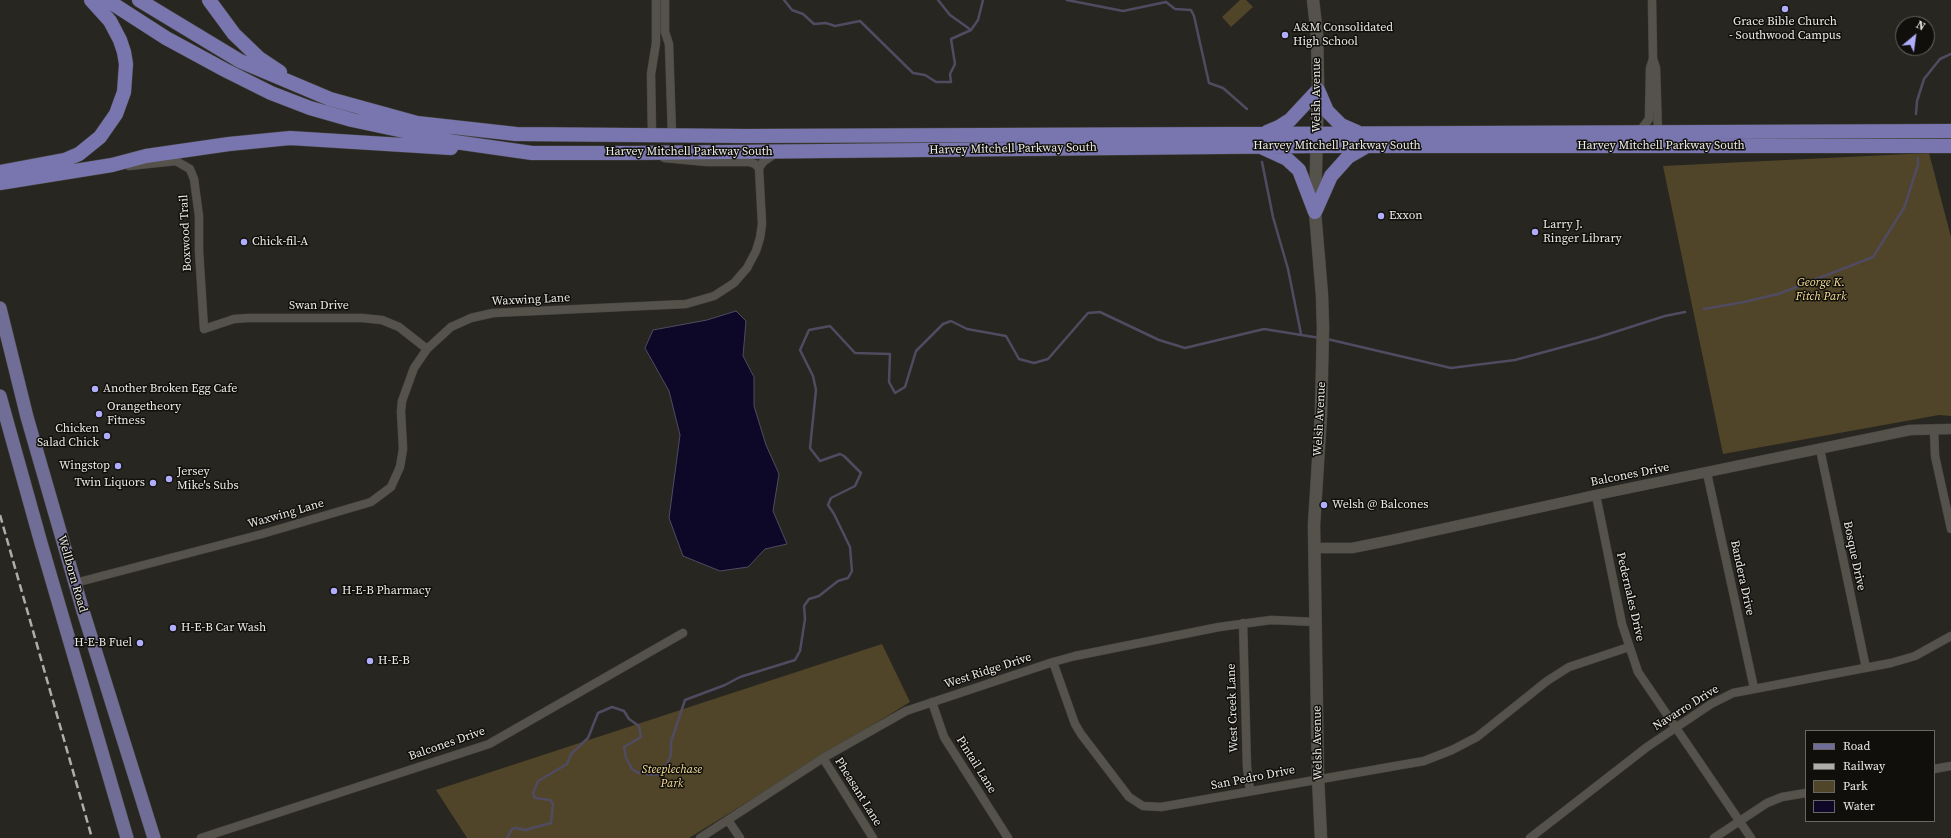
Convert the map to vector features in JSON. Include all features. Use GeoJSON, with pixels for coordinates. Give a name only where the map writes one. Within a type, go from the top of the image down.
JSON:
{"type":"FeatureCollection","features":[{"type":"Feature","properties":{"kind":"highway"},"geometry":{"type":"LineString","coordinates":[[0,172],[65,160],[79,154],[100,137],[116,114],[124,92],[126,64],[124,52],[113,25],[91,0]]}},
{"type":"Feature","properties":{"kind":"highway","name":"Harvey Mitchell Parkway South"},"geometry":{"type":"LineString","coordinates":[[107,0],[166,38],[225,70],[271,93],[310,108],[352,120],[455,142],[532,152],[777,152],[1260,140]]}},
{"type":"Feature","properties":{"kind":"highway","name":"Harvey Mitchell Parkway South"},"geometry":{"type":"LineString","coordinates":[[140,0],[240,61],[330,99],[417,123],[486,132],[524,134],[1260,140],[1640,139],[1951,146]]}},
{"type":"Feature","properties":{"kind":"highway"},"geometry":{"type":"LineString","coordinates":[[209,0],[234,34],[259,58],[282,73],[330,99]]}},
{"type":"Feature","properties":{"kind":"highway"},"geometry":{"type":"LineString","coordinates":[[1318,90],[1327,111],[1336,121],[1364,139],[1331,176],[1315,212],[1299,170],[1287,159],[1260,140],[1290,120],[1318,90]]}},
{"type":"Feature","properties":{"kind":"highway","name":"Harvey Mitchell Parkway South"},"geometry":{"type":"LineString","coordinates":[[1658,133],[1951,130]]}},
{"type":"Feature","properties":{"kind":"highway"},"geometry":{"type":"LineString","coordinates":[[1640,139],[1653,139],[1658,133]]}},
{"type":"Feature","properties":{"kind":"highway"},"geometry":{"type":"LineString","coordinates":[[0,191],[6,183],[112,165],[146,156],[206,147],[290,138],[532,152]]}},
{"type":"Feature","properties":{"kind":"main road","name":"Welsh Avenue"},"geometry":{"type":"LineString","coordinates":[[1313,0],[1317,35],[1318,90],[1318,140],[1315,212],[1322,295],[1323,328],[1314,525],[1318,778],[1321,838]]}},
{"type":"Feature","properties":{"kind":"main road","name":"Wellborn Road"},"geometry":{"type":"LineString","coordinates":[[0,308],[27,417],[75,583],[154,838]]}},
{"type":"Feature","properties":{"kind":"main road","name":"Wellborn Road"},"geometry":{"type":"LineString","coordinates":[[0,396],[43,551],[127,838]]}},
{"type":"Feature","properties":{"kind":"street"},"geometry":{"type":"LineString","coordinates":[[652,135],[651,74],[656,43],[656,0]]}},
{"type":"Feature","properties":{"kind":"street"},"geometry":{"type":"LineString","coordinates":[[665,0],[665,32],[669,44],[672,135]]}},
{"type":"Feature","properties":{"kind":"street"},"geometry":{"type":"LineString","coordinates":[[1652,0],[1653,59],[1656,68],[1658,133]]}},
{"type":"Feature","properties":{"kind":"street"},"geometry":{"type":"LineString","coordinates":[[1640,139],[1649,119],[1650,68],[1653,59]]}},
{"type":"Feature","properties":{"kind":"street"},"geometry":{"type":"LineString","coordinates":[[631,153],[678,160],[749,162],[755,164],[759,168],[763,162],[777,152]]}},
{"type":"Feature","properties":{"kind":"street","name":"Boxwood Trail"},"geometry":{"type":"LineString","coordinates":[[112,165],[131,166],[176,161],[190,169],[194,179],[198,204],[204,329]]}},
{"type":"Feature","properties":{"kind":"street","name":"Waxwing Lane"},"geometry":{"type":"LineString","coordinates":[[75,583],[262,534],[371,502],[391,487],[396,478],[403,448],[401,412],[402,401],[414,368],[427,349],[451,327],[471,318],[493,313],[686,304],[714,296],[734,283],[747,268],[756,251],[762,224],[759,168]]}},
{"type":"Feature","properties":{"kind":"street","name":"Swan Drive"},"geometry":{"type":"LineString","coordinates":[[204,329],[234,319],[248,318],[362,318],[382,320],[399,327],[427,349]]}},
{"type":"Feature","properties":{"kind":"street","name":"Balcones Drive"},"geometry":{"type":"LineString","coordinates":[[1315,548],[1352,548],[1596,495],[1910,430],[1951,430]]}},
{"type":"Feature","properties":{"kind":"street"},"geometry":{"type":"LineString","coordinates":[[1934,430],[1934,456],[1951,529]]}},
{"type":"Feature","properties":{"kind":"street","name":"Bosque Drive"},"geometry":{"type":"LineString","coordinates":[[1820,449],[1866,668]]}},
{"type":"Feature","properties":{"kind":"street","name":"Bandera Drive"},"geometry":{"type":"LineString","coordinates":[[1706,473],[1754,688]]}},
{"type":"Feature","properties":{"kind":"street","name":"Pedernales Drive"},"geometry":{"type":"LineString","coordinates":[[1596,495],[1622,624],[1638,672],[1750,838]]}},
{"type":"Feature","properties":{"kind":"street","name":"West Ridge Drive"},"geometry":{"type":"LineString","coordinates":[[700,838],[823,758],[890,718],[906,711],[1053,662],[1178,635],[1243,623],[1271,620],[1316,622]]}},
{"type":"Feature","properties":{"kind":"street","name":"West Creek Lane"},"geometry":{"type":"LineString","coordinates":[[1243,623],[1247,767],[1250,791]]}},
{"type":"Feature","properties":{"kind":"street","name":"Balcones Drive"},"geometry":{"type":"LineString","coordinates":[[201,838],[489,744],[683,633]]}},
{"type":"Feature","properties":{"kind":"street","name":"Navarro Drive"},"geometry":{"type":"LineString","coordinates":[[1530,838],[1648,747],[1711,704],[1733,693],[1891,663],[1915,656],[1951,636]]}},
{"type":"Feature","properties":{"kind":"street","name":"San Pedro Drive"},"geometry":{"type":"LineString","coordinates":[[1053,662],[1075,724],[1081,734],[1129,796],[1143,806],[1161,808],[1318,778],[1424,761],[1452,750],[1476,737],[1547,681],[1569,667],[1629,647]]}},
{"type":"Feature","properties":{"kind":"street","name":"Pintail Lane"},"geometry":{"type":"LineString","coordinates":[[932,702],[944,737],[1008,838]]}},
{"type":"Feature","properties":{"kind":"street","name":"Pheasant Lane"},"geometry":{"type":"LineString","coordinates":[[823,758],[873,838]]}},
{"type":"Feature","properties":{"kind":"street"},"geometry":{"type":"LineString","coordinates":[[1935,769],[1951,766]]}},
{"type":"Feature","properties":{"kind":"street"},"geometry":{"type":"LineString","coordinates":[[1714,838],[1767,802],[1782,797],[1805,793]]}},
{"type":"Feature","properties":{"kind":"street"},"geometry":{"type":"LineString","coordinates":[[728,820],[740,838]]}},
{"type":"Feature","properties":{"kind":"green space"},"geometry":{"type":"Polygon","coordinates":[[[1240,0],[1246,0],[1253,7],[1231,27],[1222,17],[1240,0]]]}},
{"type":"Feature","properties":{"kind":"green space","name":"George K. Fitch Park"},"geometry":{"type":"Polygon","coordinates":[[[1929,153],[1951,237],[1951,416],[1939,415],[1723,454],[1663,166],[1929,153]]]}},
{"type":"Feature","properties":{"kind":"green space","name":"Steeplechase Park"},"geometry":{"type":"Polygon","coordinates":[[[882,644],[910,702],[689,838],[467,838],[436,790],[882,644]]]}},
{"type":"Feature","properties":{"kind":"water"},"geometry":{"type":"Polygon","coordinates":[[[736,311],[746,321],[743,356],[754,377],[754,406],[766,445],[779,474],[773,511],[787,544],[765,549],[748,567],[720,571],[683,556],[669,518],[680,435],[669,391],[645,348],[653,330],[707,320],[736,311]]]}},
{"type":"Feature","properties":{"kind":"waterway"},"geometry":{"type":"LineString","coordinates":[[784,0],[792,10],[803,14],[814,24],[826,23],[835,26],[860,21],[913,73],[925,75],[936,82],[951,82],[950,74],[955,64],[951,39],[971,30],[978,20],[983,0]]}},
{"type":"Feature","properties":{"kind":"waterway"},"geometry":{"type":"LineString","coordinates":[[938,0],[950,15],[971,30]]}},
{"type":"Feature","properties":{"kind":"waterway"},"geometry":{"type":"LineString","coordinates":[[1067,0],[1123,11],[1166,2],[1175,9],[1191,10],[1194,16],[1209,83],[1223,88],[1247,109]]}},
{"type":"Feature","properties":{"kind":"waterway"},"geometry":{"type":"LineString","coordinates":[[1916,114],[1917,101],[1924,79],[1940,59],[1951,54]]}},
{"type":"Feature","properties":{"kind":"waterway"},"geometry":{"type":"LineString","coordinates":[[1704,309],[1778,294],[1873,257],[1904,208],[1918,165],[1918,158]]}},
{"type":"Feature","properties":{"kind":"waterway"},"geometry":{"type":"LineString","coordinates":[[1262,162],[1273,217],[1288,269],[1301,334]]}},
{"type":"Feature","properties":{"kind":"waterway"},"geometry":{"type":"LineString","coordinates":[[507,838],[512,829],[517,828],[525,830],[551,823],[553,804],[550,800],[535,798],[533,793],[538,781],[567,764],[571,754],[588,738],[598,713],[612,707],[624,711],[629,719],[639,726],[641,737],[624,747],[626,758],[632,769],[638,773],[643,772],[650,775],[662,774],[671,755],[671,742],[685,700],[725,685],[740,677],[795,660],[800,651],[805,619],[804,606],[809,599],[819,596],[838,581],[848,578],[852,571],[850,547],[828,505],[831,498],[855,486],[861,473],[844,456],[840,454],[820,461],[810,448],[816,390],[813,376],[800,350],[809,330],[830,326],[855,353],[890,354],[889,382],[895,393],[905,387],[916,351],[943,324],[951,321],[967,329],[1006,336],[1019,359],[1034,363],[1048,359],[1088,313],[1100,312],[1159,340],[1185,348],[1264,329],[1320,338]]}},
{"type":"Feature","properties":{"kind":"waterway"},"geometry":{"type":"LineString","coordinates":[[1327,339],[1451,368],[1515,360],[1596,338],[1665,316],[1685,312]]}},
{"type":"Feature","properties":{"kind":"railway"},"geometry":{"type":"LineString","coordinates":[[0,515],[92,838]]}},
{"type":"Feature","properties":{"kind":"place","name":"Grace Bible Church - Southwood Campus"},"geometry":{"type":"Point","coordinates":[1785,9]}},
{"type":"Feature","properties":{"kind":"place","name":"A&M Consolidated High School"},"geometry":{"type":"Point","coordinates":[1285,35]}},
{"type":"Feature","properties":{"kind":"place","name":"Exxon"},"geometry":{"type":"Point","coordinates":[1381,216]}},
{"type":"Feature","properties":{"kind":"place","name":"Larry J. Ringer Library"},"geometry":{"type":"Point","coordinates":[1535,232]}},
{"type":"Feature","properties":{"kind":"place","name":"Chick-fil-A"},"geometry":{"type":"Point","coordinates":[244,242]}},
{"type":"Feature","properties":{"kind":"place","name":"Another Broken Egg Cafe"},"geometry":{"type":"Point","coordinates":[95,389]}},
{"type":"Feature","properties":{"kind":"place","name":"Orangetheory Fitness"},"geometry":{"type":"Point","coordinates":[99,414]}},
{"type":"Feature","properties":{"kind":"place","name":"Chicken Salad Chick"},"geometry":{"type":"Point","coordinates":[107,436]}},
{"type":"Feature","properties":{"kind":"place","name":"Wingstop"},"geometry":{"type":"Point","coordinates":[118,466]}},
{"type":"Feature","properties":{"kind":"place","name":"Jersey Mike's Subs"},"geometry":{"type":"Point","coordinates":[169,479]}},
{"type":"Feature","properties":{"kind":"place","name":"Twin Liquors"},"geometry":{"type":"Point","coordinates":[153,483]}},
{"type":"Feature","properties":{"kind":"place","name":"Welsh @ Balcones"},"geometry":{"type":"Point","coordinates":[1324,505]}},
{"type":"Feature","properties":{"kind":"place","name":"H-E-B Pharmacy"},"geometry":{"type":"Point","coordinates":[334,591]}},
{"type":"Feature","properties":{"kind":"place","name":"H-E-B Car Wash"},"geometry":{"type":"Point","coordinates":[173,628]}},
{"type":"Feature","properties":{"kind":"place","name":"H-E-B Fuel"},"geometry":{"type":"Point","coordinates":[140,643]}},
{"type":"Feature","properties":{"kind":"place","name":"H-E-B"},"geometry":{"type":"Point","coordinates":[370,661]}}]}
